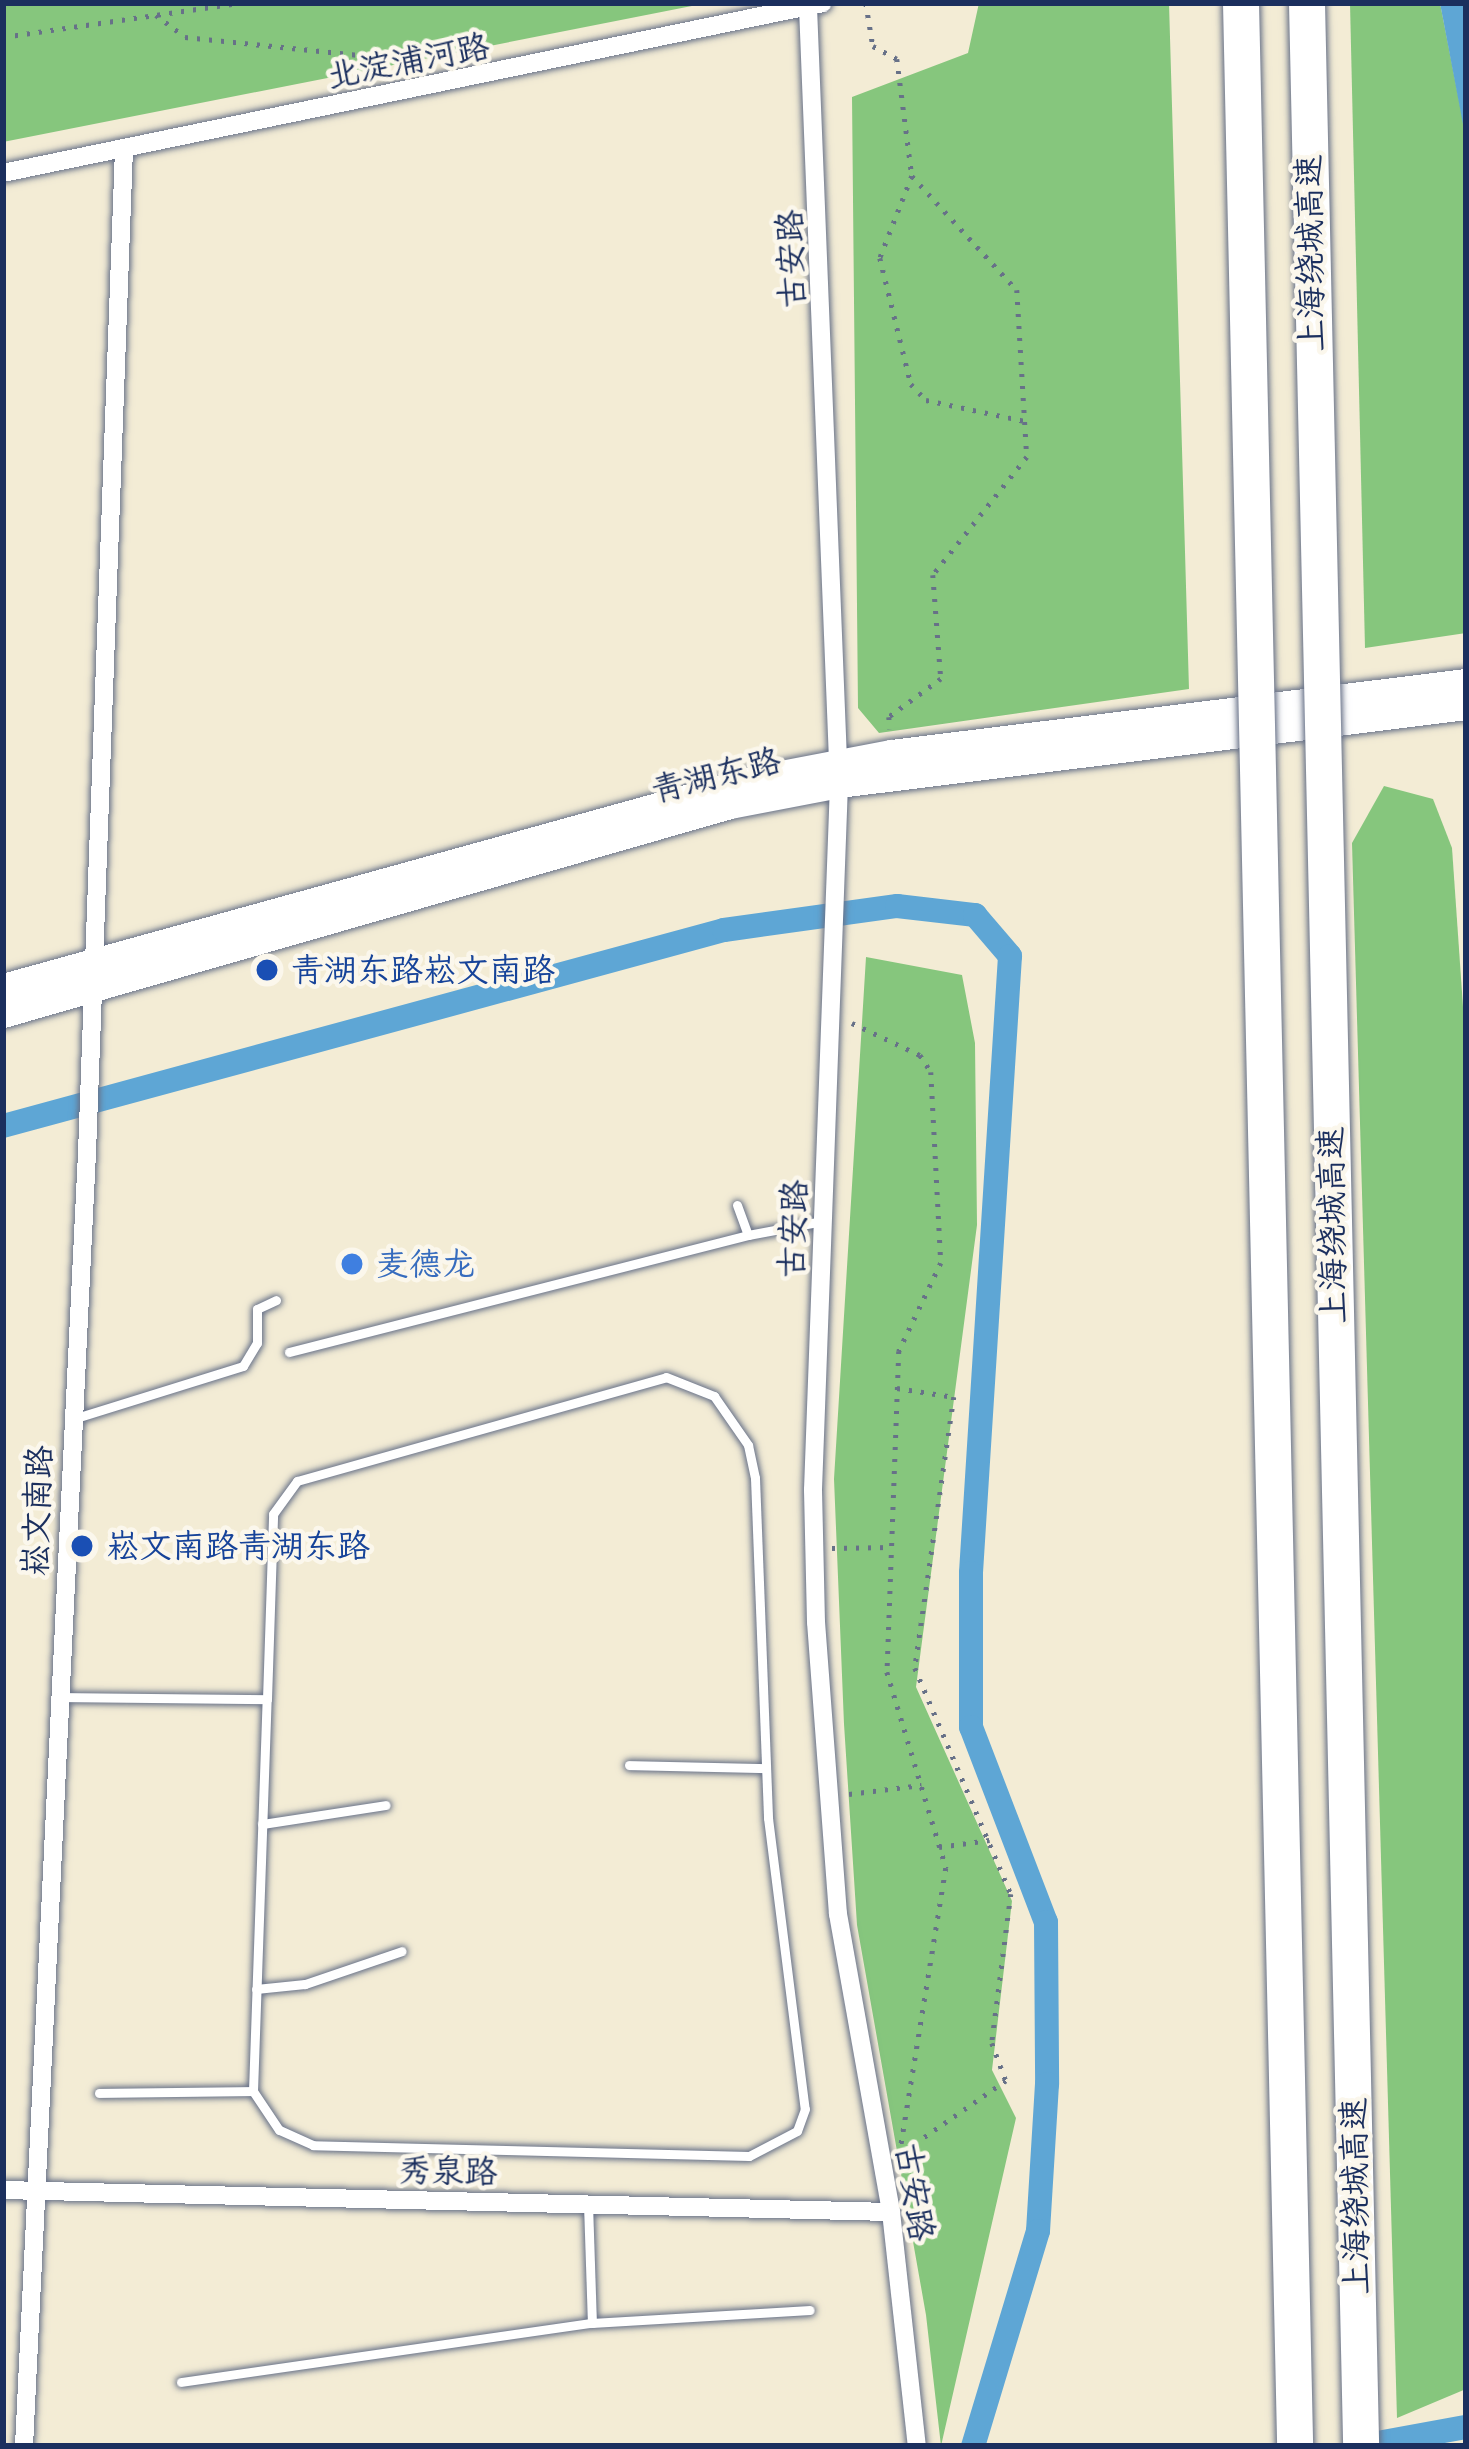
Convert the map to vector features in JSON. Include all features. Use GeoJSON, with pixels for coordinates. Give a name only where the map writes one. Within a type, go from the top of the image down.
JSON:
{"type":"FeatureCollection","features":[{"type":"Feature","properties":{"kind":"highway","name":"上海绕城高速"},"geometry":{"type":"LineString","coordinates":[[1241,3],[1294,2446]]}},
{"type":"Feature","properties":{"kind":"highway","name":"上海绕城高速"},"geometry":{"type":"LineString","coordinates":[[1307,3],[1360,2446]]}},
{"type":"Feature","properties":{"kind":"main road","name":"青湖东路"},"geometry":{"type":"LineString","coordinates":[[3,987],[92,975],[730,806],[891,753],[1466,682]]}},
{"type":"Feature","properties":{"kind":"main road","name":"青湖东路"},"geometry":{"type":"LineString","coordinates":[[838,773],[1466,706]]}},
{"type":"Feature","properties":{"kind":"main road","name":"青湖东路"},"geometry":{"type":"LineString","coordinates":[[3,1014],[92,975]]}},
{"type":"Feature","properties":{"kind":"street","name":"北淀浦河路"},"geometry":{"type":"LineString","coordinates":[[3,172],[816,5]]}},
{"type":"Feature","properties":{"kind":"street","name":"古安路"},"geometry":{"type":"LineString","coordinates":[[816,5],[838,773],[814,1548],[838,1914],[891,2212],[917,2445]]}},
{"type":"Feature","properties":{"kind":"street","name":"崧文南路"},"geometry":{"type":"LineString","coordinates":[[24,2446],[87,1154],[124,148]]}},
{"type":"Feature","properties":{"kind":"street","name":"秀泉路"},"geometry":{"type":"LineString","coordinates":[[3,2190],[891,2212]]}},
{"type":"Feature","properties":{"kind":"lane"},"geometry":{"type":"LineString","coordinates":[[737,1205],[748,1234]]}},
{"type":"Feature","properties":{"kind":"lane"},"geometry":{"type":"LineString","coordinates":[[289,1352],[748,1234],[824,1221]]}},
{"type":"Feature","properties":{"kind":"lane"},"geometry":{"type":"LineString","coordinates":[[71,1419],[243,1366],[257,1343],[257,1309],[276,1300]]}},
{"type":"Feature","properties":{"kind":"lane"},"geometry":{"type":"LineString","coordinates":[[666,1377],[714,1396],[748,1445],[758,1519],[765,1768],[806,2109],[797,2132],[773,2150],[313,2145],[278,2130],[253,2091],[267,1699],[273,1514],[297,1480],[666,1377]]}},
{"type":"Feature","properties":{"kind":"lane"},"geometry":{"type":"LineString","coordinates":[[59,1697],[267,1699]]}},
{"type":"Feature","properties":{"kind":"lane"},"geometry":{"type":"LineString","coordinates":[[629,1766],[765,1768]]}},
{"type":"Feature","properties":{"kind":"lane"},"geometry":{"type":"LineString","coordinates":[[262,1824],[386,1805]]}},
{"type":"Feature","properties":{"kind":"lane"},"geometry":{"type":"LineString","coordinates":[[256,1989],[304,1984],[402,1951]]}},
{"type":"Feature","properties":{"kind":"lane"},"geometry":{"type":"LineString","coordinates":[[99,2093],[253,2091]]}},
{"type":"Feature","properties":{"kind":"lane"},"geometry":{"type":"LineString","coordinates":[[588,2204],[592,2323]]}},
{"type":"Feature","properties":{"kind":"lane"},"geometry":{"type":"LineString","coordinates":[[181,2382],[592,2323],[810,2311]]}},
{"type":"Feature","properties":{"kind":"path"},"geometry":{"type":"LineString","coordinates":[[3,38],[239,3]]}},
{"type":"Feature","properties":{"kind":"path"},"geometry":{"type":"LineString","coordinates":[[866,3],[873,46],[897,59],[912,176],[880,258],[911,384],[926,400],[1025,421]]}},
{"type":"Feature","properties":{"kind":"path"},"geometry":{"type":"LineString","coordinates":[[155,15],[185,37],[388,58],[418,89]]}},
{"type":"Feature","properties":{"kind":"path"},"geometry":{"type":"LineString","coordinates":[[891,753],[889,717],[941,679],[933,575],[1027,457],[1017,290],[912,176]]}},
{"type":"Feature","properties":{"kind":"path"},"geometry":{"type":"LineString","coordinates":[[831,1013],[920,1054],[931,1072],[941,1263],[898,1351],[887,1672],[946,1868],[904,2150]]}},
{"type":"Feature","properties":{"kind":"path"},"geometry":{"type":"LineString","coordinates":[[880,2161],[904,2150],[1006,2080],[992,2043],[1011,1894],[915,1668],[954,1396],[897,1388]]}},
{"type":"Feature","properties":{"kind":"path"},"geometry":{"type":"LineString","coordinates":[[814,1548],[892,1547]]}},
{"type":"Feature","properties":{"kind":"path"},"geometry":{"type":"LineString","coordinates":[[828,1797],[921,1784]]}},
{"type":"Feature","properties":{"kind":"path"},"geometry":{"type":"LineString","coordinates":[[939,1847],[990,1840]]}},
{"type":"Feature","properties":{"kind":"green space"},"geometry":{"type":"Polygon","coordinates":[[[3,3],[707,3],[3,142],[3,3]]]}},
{"type":"Feature","properties":{"kind":"green space"},"geometry":{"type":"Polygon","coordinates":[[[979,3],[1169,3],[1189,689],[879,733],[858,708],[852,97],[968,53],[979,3]]]}},
{"type":"Feature","properties":{"kind":"green space"},"geometry":{"type":"Polygon","coordinates":[[[1350,3],[1440,3],[1466,136],[1466,633],[1365,648],[1350,3]]]}},
{"type":"Feature","properties":{"kind":"green space"},"geometry":{"type":"Polygon","coordinates":[[[1384,786],[1433,799],[1452,848],[1466,1050],[1466,2389],[1397,2418],[1352,843],[1384,786]]]}},
{"type":"Feature","properties":{"kind":"green space"},"geometry":{"type":"Polygon","coordinates":[[[866,957],[962,975],[975,1043],[977,1225],[916,1687],[1012,1901],[992,2070],[1016,2118],[941,2446],[926,2315],[857,1925],[844,1724],[834,1479],[866,957]]]}},
{"type":"Feature","properties":{"kind":"water"},"geometry":{"type":"Polygon","coordinates":[[[1440,3],[1466,3],[1466,140],[1440,3]]]}},
{"type":"Feature","properties":{"kind":"waterway"},"geometry":{"type":"LineString","coordinates":[[3,1126],[724,930],[897,906],[975,915],[1010,956],[971,1573],[971,1727],[1046,1922],[1047,2084],[1038,2231],[973,2446]]}},
{"type":"Feature","properties":{"kind":"waterway"},"geometry":{"type":"LineString","coordinates":[[1361,2446],[1466,2427]]}},
{"type":"Feature","properties":{"kind":"place","name":"青湖东路崧文南路"},"geometry":{"type":"Point","coordinates":[267,970]}},
{"type":"Feature","properties":{"kind":"place","name":"麦德龙"},"geometry":{"type":"Point","coordinates":[352,1264]}},
{"type":"Feature","properties":{"kind":"place","name":"崧文南路青湖东路"},"geometry":{"type":"Point","coordinates":[82,1546]}}]}
